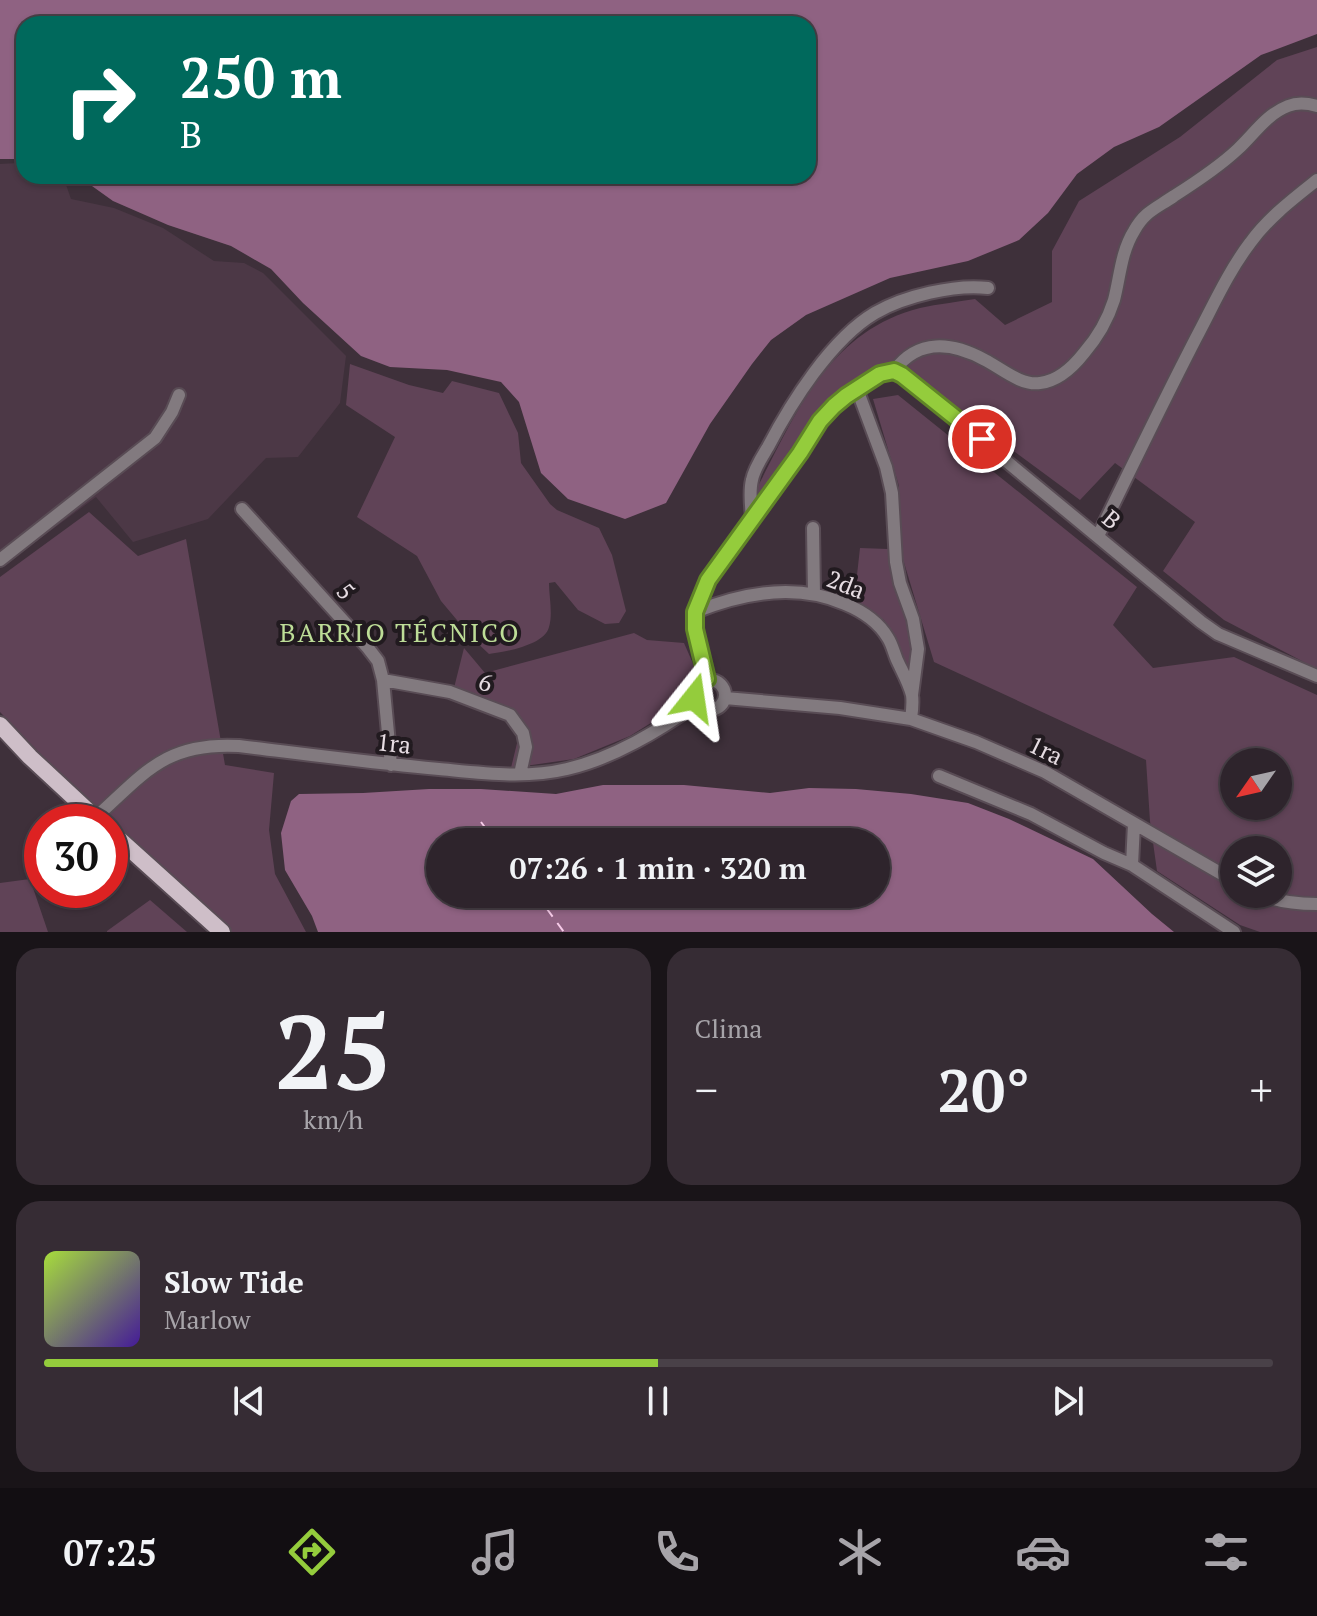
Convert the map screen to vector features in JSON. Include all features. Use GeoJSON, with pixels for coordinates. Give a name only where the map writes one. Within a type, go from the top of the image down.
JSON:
{"type":"FeatureCollection","features":[{"type":"Feature","properties":{"kind":"main road"},"geometry":{"type":"LineString","coordinates":[[0,725],[80,804]]}},
{"type":"Feature","properties":{"kind":"main road"},"geometry":{"type":"LineString","coordinates":[[128,847],[222,932]]}},
{"type":"Feature","properties":{"kind":"street"},"geometry":{"type":"LineString","coordinates":[[707,679],[695,629],[695,612],[708,580],[820,421],[846,396],[880,374],[894,371],[903,359],[917,350],[937,346],[966,351],[1028,382],[1038,384],[1061,376],[1085,352],[1107,320],[1126,245],[1144,216],[1216,167],[1280,110],[1299,103],[1317,106]]}},
{"type":"Feature","properties":{"kind":"street"},"geometry":{"type":"LineString","coordinates":[[1098,536],[1225,282],[1265,225],[1317,180]]}},
{"type":"Feature","properties":{"kind":"street"},"geometry":{"type":"LineString","coordinates":[[752,517],[752,479],[761,459],[795,402],[841,341],[877,312],[897,304],[952,288],[988,288]]}},
{"type":"Feature","properties":{"kind":"street","name":"B"},"geometry":{"type":"LineString","coordinates":[[894,371],[1218,634],[1317,676]]}},
{"type":"Feature","properties":{"kind":"street"},"geometry":{"type":"LineString","coordinates":[[857,389],[886,467],[892,493],[896,562],[913,619],[918,649],[912,695]]}},
{"type":"Feature","properties":{"kind":"street"},"geometry":{"type":"LineString","coordinates":[[0,560],[155,438],[179,395]]}},
{"type":"Feature","properties":{"kind":"street","name":"5"},"geometry":{"type":"LineString","coordinates":[[242,509],[378,661],[383,680],[391,765]]}},
{"type":"Feature","properties":{"kind":"street"},"geometry":{"type":"LineString","coordinates":[[813,528],[814,594]]}},
{"type":"Feature","properties":{"kind":"street","name":"2da"},"geometry":{"type":"LineString","coordinates":[[695,612],[753,595],[784,592],[814,594],[857,609],[872,619],[888,637],[912,695],[911,719]]}},
{"type":"Feature","properties":{"kind":"street"},"geometry":{"type":"LineString","coordinates":[[697,704],[694,698],[697,686],[707,679],[719,682],[725,698]]}},
{"type":"Feature","properties":{"kind":"street","name":"6"},"geometry":{"type":"LineString","coordinates":[[383,680],[450,692],[510,715],[523,733],[526,747],[520,774]]}},
{"type":"Feature","properties":{"kind":"street","name":"1ra"},"geometry":{"type":"LineString","coordinates":[[114,804],[157,762],[174,754],[217,745],[485,774],[564,770],[590,763],[664,727],[697,704],[701,708],[719,708],[725,698],[840,708],[911,719],[976,742],[1045,772],[1220,873]]}},
{"type":"Feature","properties":{"kind":"street"},"geometry":{"type":"LineString","coordinates":[[939,776],[1031,814],[1132,865],[1234,932]]}},
{"type":"Feature","properties":{"kind":"street"},"geometry":{"type":"LineString","coordinates":[[1132,865],[1134,824]]}},
{"type":"Feature","properties":{"kind":"street"},"geometry":{"type":"LineString","coordinates":[[1292,902],[1317,904]]}},
{"type":"Feature","properties":{"kind":"shaded area"},"geometry":{"type":"Polygon","coordinates":[[[0,0],[1317,0],[1317,34],[1261,55],[1159,127],[1114,147],[1077,174],[1048,213],[1019,240],[968,261],[890,278],[806,315],[771,340],[710,424],[666,503],[625,519],[568,499],[541,473],[519,402],[501,382],[447,370],[390,367],[361,356],[271,269],[231,246],[168,225],[113,201],[89,184],[816,184],[816,16],[16,16],[16,159],[0,159],[0,0]]]}},
{"type":"Feature","properties":{"kind":"shaded area"},"geometry":{"type":"Polygon","coordinates":[[[1317,47],[1317,669],[1224,620],[1163,571],[1195,522],[1115,463],[1080,500],[911,375],[886,366],[848,388],[763,495],[757,494],[757,488],[786,431],[819,378],[862,335],[888,319],[934,305],[975,299],[1005,325],[1052,302],[1052,251],[1079,201],[1180,137],[1277,60],[1317,47]]]}},
{"type":"Feature","properties":{"kind":"shaded area"},"geometry":{"type":"Polygon","coordinates":[[[16,163],[16,184],[66,184],[71,199],[114,208],[163,228],[214,261],[244,263],[263,273],[346,356],[340,403],[298,457],[266,458],[208,519],[133,542],[96,497],[0,568],[0,164],[16,163]]]}},
{"type":"Feature","properties":{"kind":"shaded area"},"geometry":{"type":"Polygon","coordinates":[[[350,364],[409,385],[443,393],[452,381],[499,393],[518,433],[521,463],[550,504],[599,528],[612,555],[626,611],[619,623],[605,624],[578,610],[555,582],[549,583],[549,627],[540,639],[489,654],[472,638],[441,601],[417,556],[357,517],[395,437],[346,405],[350,364]]]}},
{"type":"Feature","properties":{"kind":"shaded area"},"geometry":{"type":"Polygon","coordinates":[[[898,395],[1137,587],[1113,625],[1153,668],[1234,657],[1317,695],[1317,932],[1260,932],[1240,925],[1157,871],[1146,760],[934,662],[899,546],[899,486],[873,399],[898,395]]]}},
{"type":"Feature","properties":{"kind":"shaded area"},"geometry":{"type":"Polygon","coordinates":[[[89,512],[138,556],[186,539],[225,765],[274,773],[269,830],[275,874],[306,932],[231,932],[128,839],[128,804],[90,804],[0,712],[0,577],[89,512]]]}},
{"type":"Feature","properties":{"kind":"shaded area"},"geometry":{"type":"Polygon","coordinates":[[[860,548],[888,549],[910,633],[913,661],[909,665],[904,666],[895,637],[884,620],[855,599],[830,590],[829,581],[857,575],[860,548]]]}},
{"type":"Feature","properties":{"kind":"shaded area"},"geometry":{"type":"Polygon","coordinates":[[[634,633],[647,640],[684,643],[698,675],[689,685],[686,701],[630,736],[574,759],[511,768],[518,739],[513,710],[453,692],[464,648],[485,673],[634,633]]]}},
{"type":"Feature","properties":{"kind":"shaded area"},"geometry":{"type":"Polygon","coordinates":[[[603,785],[684,785],[770,793],[809,788],[856,789],[968,803],[1093,859],[1174,932],[318,932],[285,870],[281,833],[291,801],[299,794],[481,789],[556,794],[603,785]]]}},
{"type":"Feature","properties":{"kind":"shaded area"},"geometry":{"type":"Polygon","coordinates":[[[24,880],[24,908],[40,908],[48,932],[0,932],[0,883],[24,880]]]}},
{"type":"Feature","properties":{"kind":"shaded area"},"geometry":{"type":"Polygon","coordinates":[[[150,900],[187,932],[107,932],[107,931],[150,900]]]}},
{"type":"Feature","properties":{"kind":"ferry route"},"geometry":{"type":"LineString","coordinates":[[481,822],[486,828]]}},
{"type":"Feature","properties":{"kind":"ferry route"},"geometry":{"type":"LineString","coordinates":[[546,908],[564,932]]}},
{"type":"Feature","properties":{"kind":"district","name":"BARRIO TÉCNICO"},"geometry":{"type":"Point","coordinates":[400,632]}},
{"type":"Feature","properties":{"kind":"route"},"geometry":{"type":"LineString","coordinates":[[694,698],[697,686],[707,679],[695,629],[695,612],[708,580],[820,421],[834,406],[880,374],[894,371],[982,439]]}}]}
